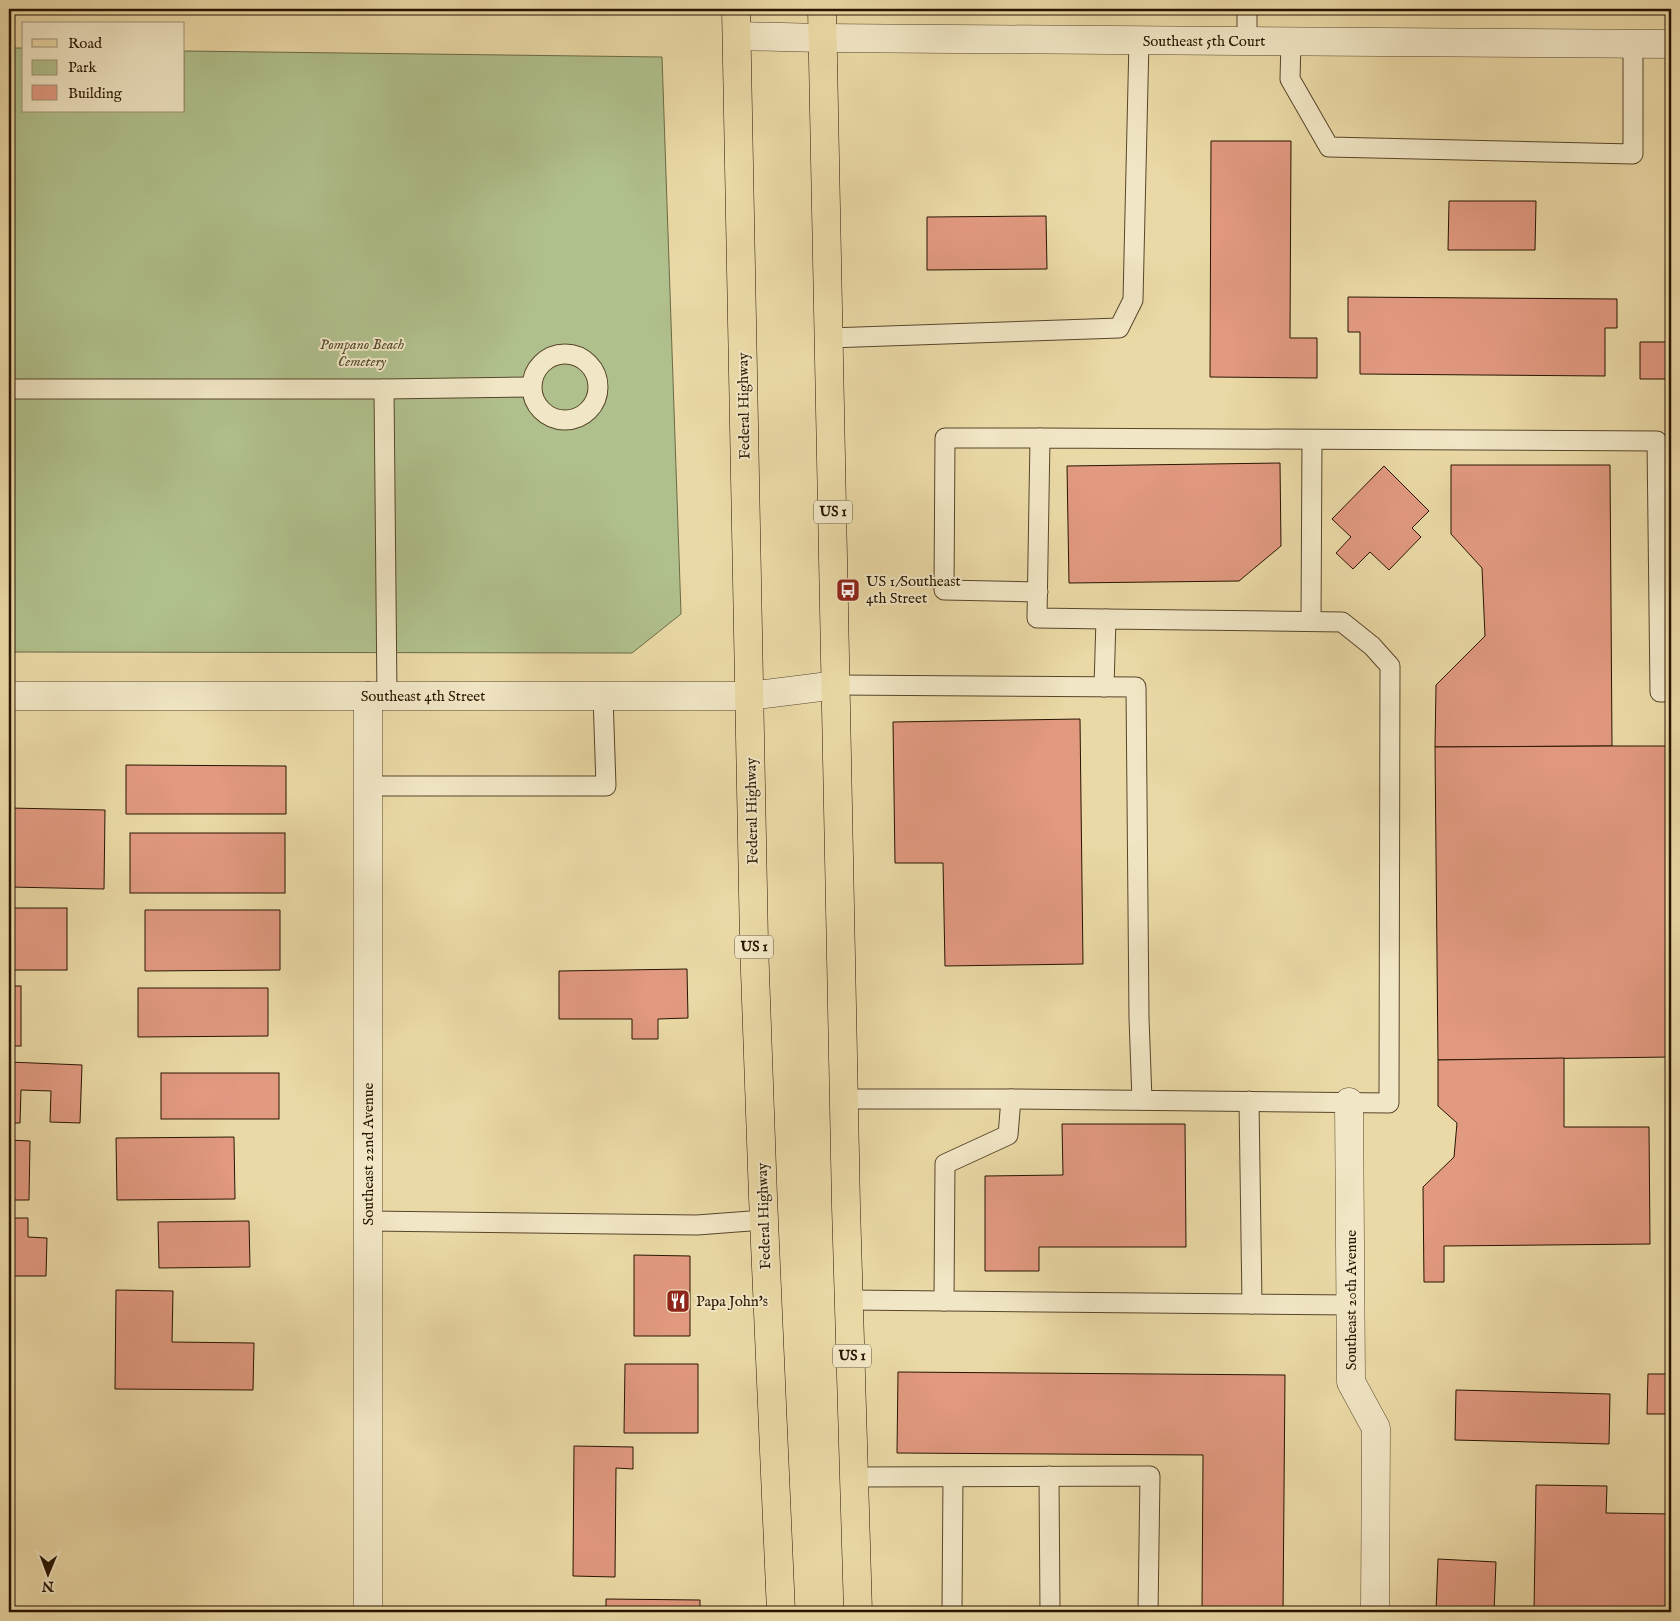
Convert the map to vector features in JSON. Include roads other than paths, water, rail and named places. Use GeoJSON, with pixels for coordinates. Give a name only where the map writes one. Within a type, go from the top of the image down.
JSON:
{"type":"FeatureCollection","features":[{"type":"Feature","properties":{"kind":"main road","name":"Federal Highway"},"geometry":{"type":"LineString","coordinates":[[736,9],[754,953],[781,1612]]}},
{"type":"Feature","properties":{"kind":"main road","name":"US 1"},"geometry":{"type":"LineString","coordinates":[[822,9],[844,1099],[858,1612]]}},
{"type":"Feature","properties":{"kind":"street","name":"Southeast 5th Court"},"geometry":{"type":"LineString","coordinates":[[737,36],[1671,44]]}},
{"type":"Feature","properties":{"kind":"street","name":"Southeast 4th Street"},"geometry":{"type":"LineString","coordinates":[[9,696],[749,696],[836,685]]}},
{"type":"Feature","properties":{"kind":"street","name":"Southeast 22nd Avenue"},"geometry":{"type":"LineString","coordinates":[[368,1612],[368,786],[378,696]]}},
{"type":"Feature","properties":{"kind":"street","name":"Southeast 20th Avenue"},"geometry":{"type":"LineString","coordinates":[[1350,1102],[1351,1382],[1376,1428],[1375,1612]]}},
{"type":"Feature","properties":{"kind":"lane"},"geometry":{"type":"LineString","coordinates":[[1247,9],[1247,41]]}},
{"type":"Feature","properties":{"kind":"lane"},"geometry":{"type":"LineString","coordinates":[[829,338],[1119,328],[1134,300],[1139,40]]}},
{"type":"Feature","properties":{"kind":"lane"},"geometry":{"type":"LineString","coordinates":[[1291,41],[1290,80],[1329,148],[1633,154],[1633,44]]}},
{"type":"Feature","properties":{"kind":"lane"},"geometry":{"type":"LineString","coordinates":[[9,389],[531,387]]}},
{"type":"Feature","properties":{"kind":"lane"},"geometry":{"type":"LineString","coordinates":[[378,696],[384,389]]}},
{"type":"Feature","properties":{"kind":"lane"},"geometry":{"type":"LineString","coordinates":[[1038,592],[944,590],[946,438],[1657,441],[1660,692],[1671,692]]}},
{"type":"Feature","properties":{"kind":"lane"},"geometry":{"type":"LineString","coordinates":[[844,1099],[1389,1103],[1390,666],[1372,646],[1342,622],[1037,618],[1040,438]]}},
{"type":"Feature","properties":{"kind":"lane"},"geometry":{"type":"LineString","coordinates":[[1311,621],[1312,440]]}},
{"type":"Feature","properties":{"kind":"lane"},"geometry":{"type":"LineString","coordinates":[[1104,687],[1106,619]]}},
{"type":"Feature","properties":{"kind":"lane"},"geometry":{"type":"LineString","coordinates":[[836,685],[1136,687],[1139,1018],[1142,1100]]}},
{"type":"Feature","properties":{"kind":"lane"},"geometry":{"type":"LineString","coordinates":[[368,786],[606,786],[603,696]]}},
{"type":"Feature","properties":{"kind":"lane"},"geometry":{"type":"LineString","coordinates":[[944,1301],[945,1164],[1008,1135],[1011,1099]]}},
{"type":"Feature","properties":{"kind":"lane"},"geometry":{"type":"LineString","coordinates":[[1249,1101],[1252,1304]]}},
{"type":"Feature","properties":{"kind":"lane"},"geometry":{"type":"LineString","coordinates":[[368,1221],[697,1226],[764,1220]]}},
{"type":"Feature","properties":{"kind":"lane"},"geometry":{"type":"LineString","coordinates":[[850,1300],[1351,1305]]}},
{"type":"Feature","properties":{"kind":"lane"},"geometry":{"type":"LineString","coordinates":[[855,1476],[1150,1476],[1148,1612]]}},
{"type":"Feature","properties":{"kind":"lane"},"geometry":{"type":"LineString","coordinates":[[1049,1476],[1050,1612]]}},
{"type":"Feature","properties":{"kind":"lane"},"geometry":{"type":"LineString","coordinates":[[952,1612],[953,1477]]}},
{"type":"Feature","properties":{"kind":"place","name":"US 1/Southeast 4th Street"},"geometry":{"type":"Point","coordinates":[848,590]}},
{"type":"Feature","properties":{"kind":"place","name":"Papa John's"},"geometry":{"type":"Point","coordinates":[678,1301]}},
{"type":"Feature","properties":{"kind":"park label","name":"Pompano Beach Cemetery"},"geometry":{"type":"Point","coordinates":[362,352]}}]}
